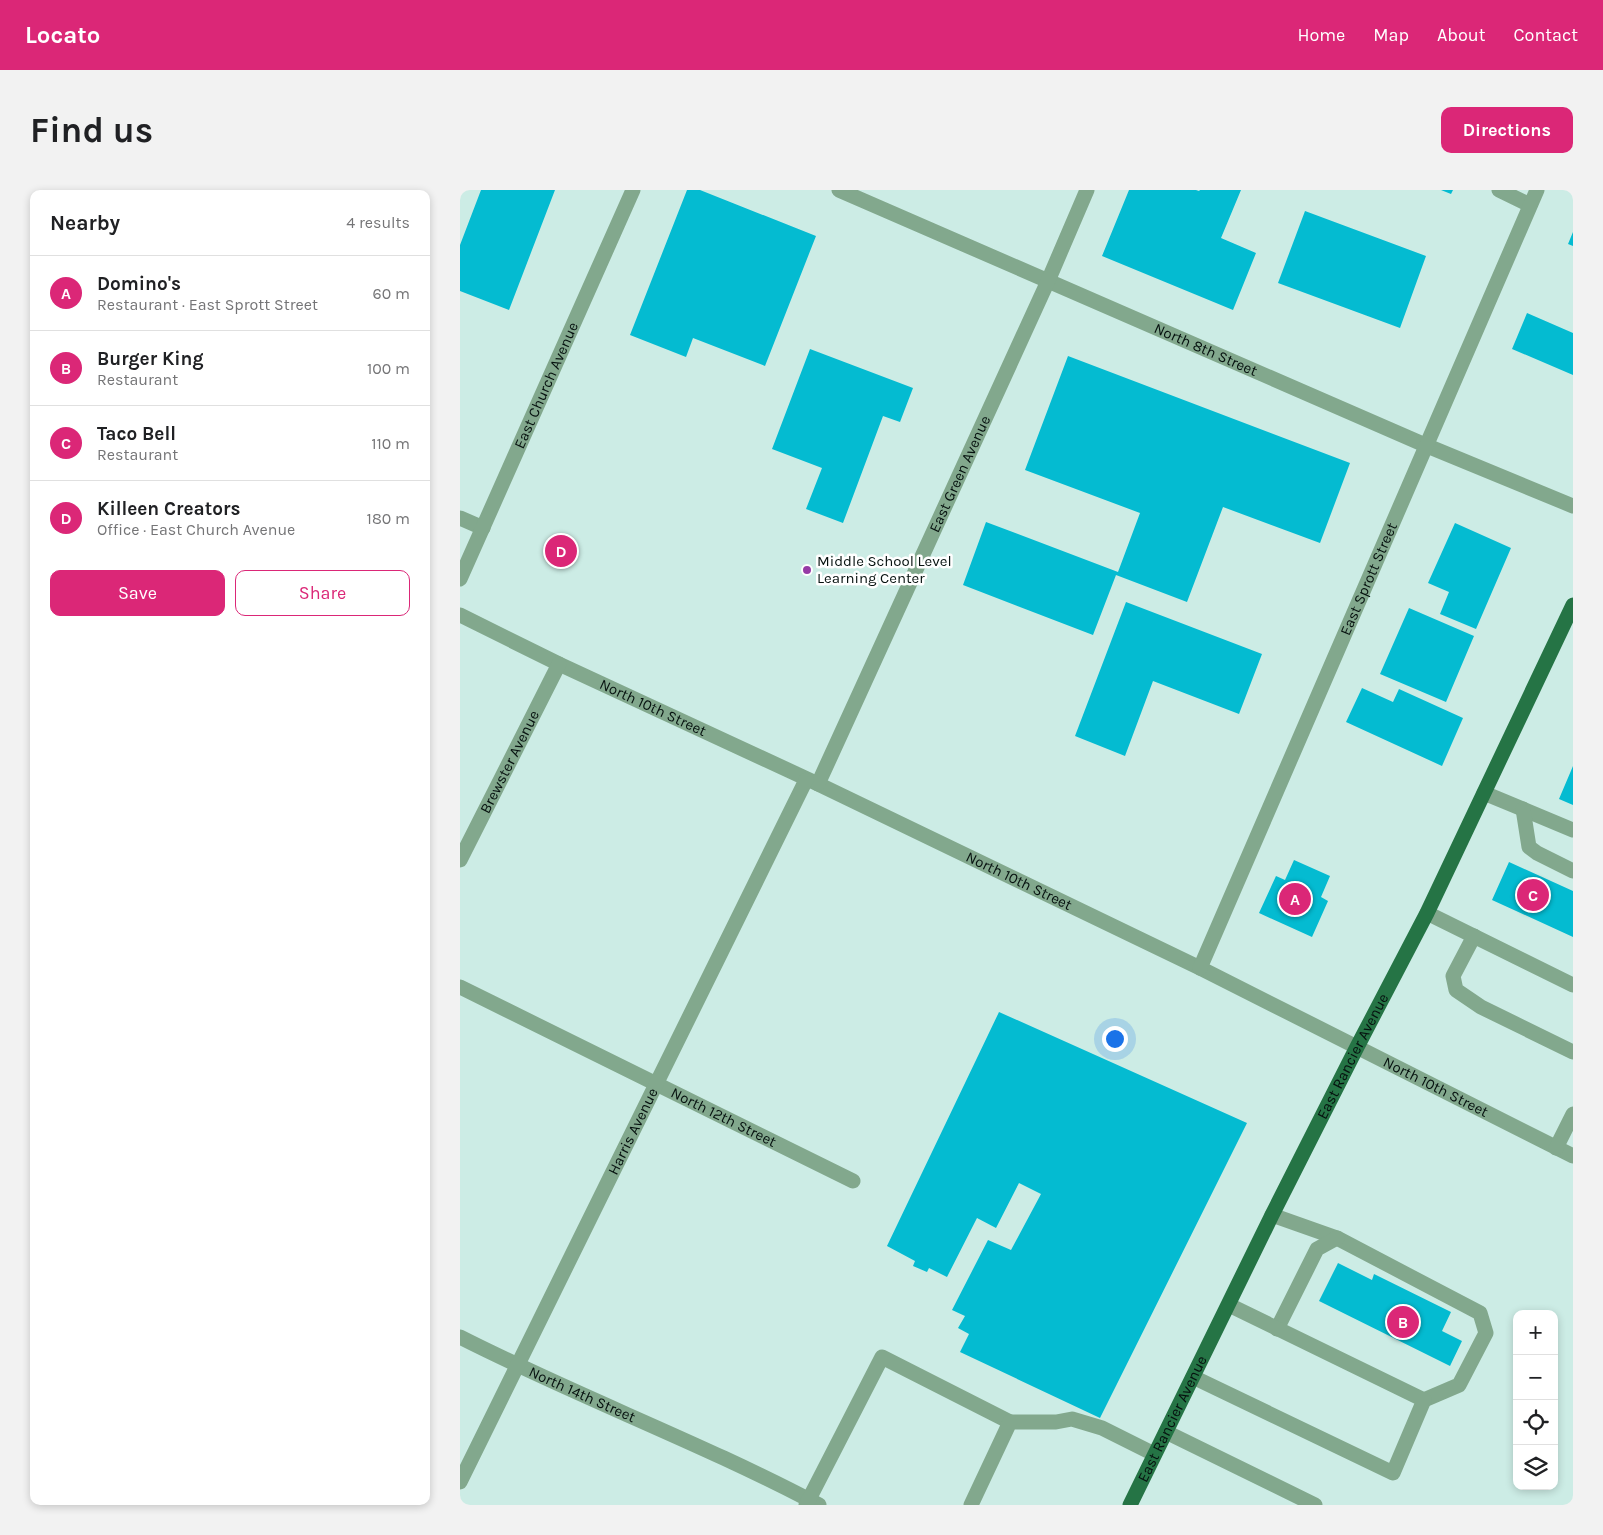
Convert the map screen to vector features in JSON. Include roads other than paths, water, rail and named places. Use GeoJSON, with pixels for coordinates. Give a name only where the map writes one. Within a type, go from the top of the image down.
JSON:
{"type":"FeatureCollection","features":[{"type":"Feature","properties":{"kind":"main road","name":"East Rancier Avenue"},"geometry":{"type":"LineString","coordinates":[[1130,1505],[1272,1215],[1427,913],[1573,605]]}},
{"type":"Feature","properties":{"kind":"street","name":"East Church Avenue"},"geometry":{"type":"LineString","coordinates":[[460,579],[633,190]]}},
{"type":"Feature","properties":{"kind":"street","name":"North 8th Street"},"geometry":{"type":"LineString","coordinates":[[839,190],[1425,445],[1573,506]]}},
{"type":"Feature","properties":{"kind":"street","name":"East Green Avenue"},"geometry":{"type":"LineString","coordinates":[[812,782],[1048,280],[1087,190]]}},
{"type":"Feature","properties":{"kind":"street"},"geometry":{"type":"LineString","coordinates":[[1499,190],[1530,205]]}},
{"type":"Feature","properties":{"kind":"street","name":"East Sprott Street"},"geometry":{"type":"LineString","coordinates":[[1200,968],[1536,190]]}},
{"type":"Feature","properties":{"kind":"street"},"geometry":{"type":"LineString","coordinates":[[460,518],[483,528]]}},
{"type":"Feature","properties":{"kind":"street","name":"North 10th Street"},"geometry":{"type":"LineString","coordinates":[[460,615],[559,664],[812,782],[1200,968],[1573,1156]]}},
{"type":"Feature","properties":{"kind":"street","name":"Brewster Avenue"},"geometry":{"type":"LineString","coordinates":[[460,860],[559,664]]}},
{"type":"Feature","properties":{"kind":"street","name":"Harris Avenue"},"geometry":{"type":"LineString","coordinates":[[460,1482],[655,1084],[812,782]]}},
{"type":"Feature","properties":{"kind":"street"},"geometry":{"type":"LineString","coordinates":[[1484,793],[1573,830]]}},
{"type":"Feature","properties":{"kind":"street"},"geometry":{"type":"LineString","coordinates":[[1523,809],[1529,847],[1537,854],[1573,871]]}},
{"type":"Feature","properties":{"kind":"street"},"geometry":{"type":"LineString","coordinates":[[1427,913],[1573,984]]}},
{"type":"Feature","properties":{"kind":"street"},"geometry":{"type":"LineString","coordinates":[[1474,936],[1453,976],[1456,990],[1481,1007],[1573,1052]]}},
{"type":"Feature","properties":{"kind":"street","name":"North 12th Street"},"geometry":{"type":"LineString","coordinates":[[460,987],[853,1181]]}},
{"type":"Feature","properties":{"kind":"street"},"geometry":{"type":"LineString","coordinates":[[1556,1148],[1573,1114]]}},
{"type":"Feature","properties":{"kind":"street"},"geometry":{"type":"LineString","coordinates":[[1193,1377],[1393,1473],[1424,1400],[1459,1385],[1486,1333],[1480,1313],[1337,1238],[1272,1215]]}},
{"type":"Feature","properties":{"kind":"street"},"geometry":{"type":"LineString","coordinates":[[1277,1329],[1317,1249],[1337,1238]]}},
{"type":"Feature","properties":{"kind":"street"},"geometry":{"type":"LineString","coordinates":[[1229,1305],[1424,1400]]}},
{"type":"Feature","properties":{"kind":"street","name":"North 14th Street"},"geometry":{"type":"LineString","coordinates":[[460,1337],[518,1366],[706,1450],[811,1503]]}},
{"type":"Feature","properties":{"kind":"street"},"geometry":{"type":"LineString","coordinates":[[811,1503],[882,1356],[1010,1422],[1056,1422],[1072,1419],[1102,1428],[1154,1454]]}},
{"type":"Feature","properties":{"kind":"street"},"geometry":{"type":"LineString","coordinates":[[971,1505],[1010,1422]]}},
{"type":"Feature","properties":{"kind":"street"},"geometry":{"type":"LineString","coordinates":[[1166,1432],[1314,1505]]}},
{"type":"Feature","properties":{"kind":"place","name":"Killeen Creators"},"geometry":{"type":"Point","coordinates":[561,551]}},
{"type":"Feature","properties":{"kind":"place","name":"Middle School Level Learning Center"},"geometry":{"type":"Point","coordinates":[807,570]}},
{"type":"Feature","properties":{"kind":"place","name":"Taco Bell"},"geometry":{"type":"Point","coordinates":[1533,895]}},
{"type":"Feature","properties":{"kind":"place","name":"Domino's"},"geometry":{"type":"Point","coordinates":[1295,899]}},
{"type":"Feature","properties":{"kind":"place","name":"Burger King"},"geometry":{"type":"Point","coordinates":[1403,1322]}}]}
